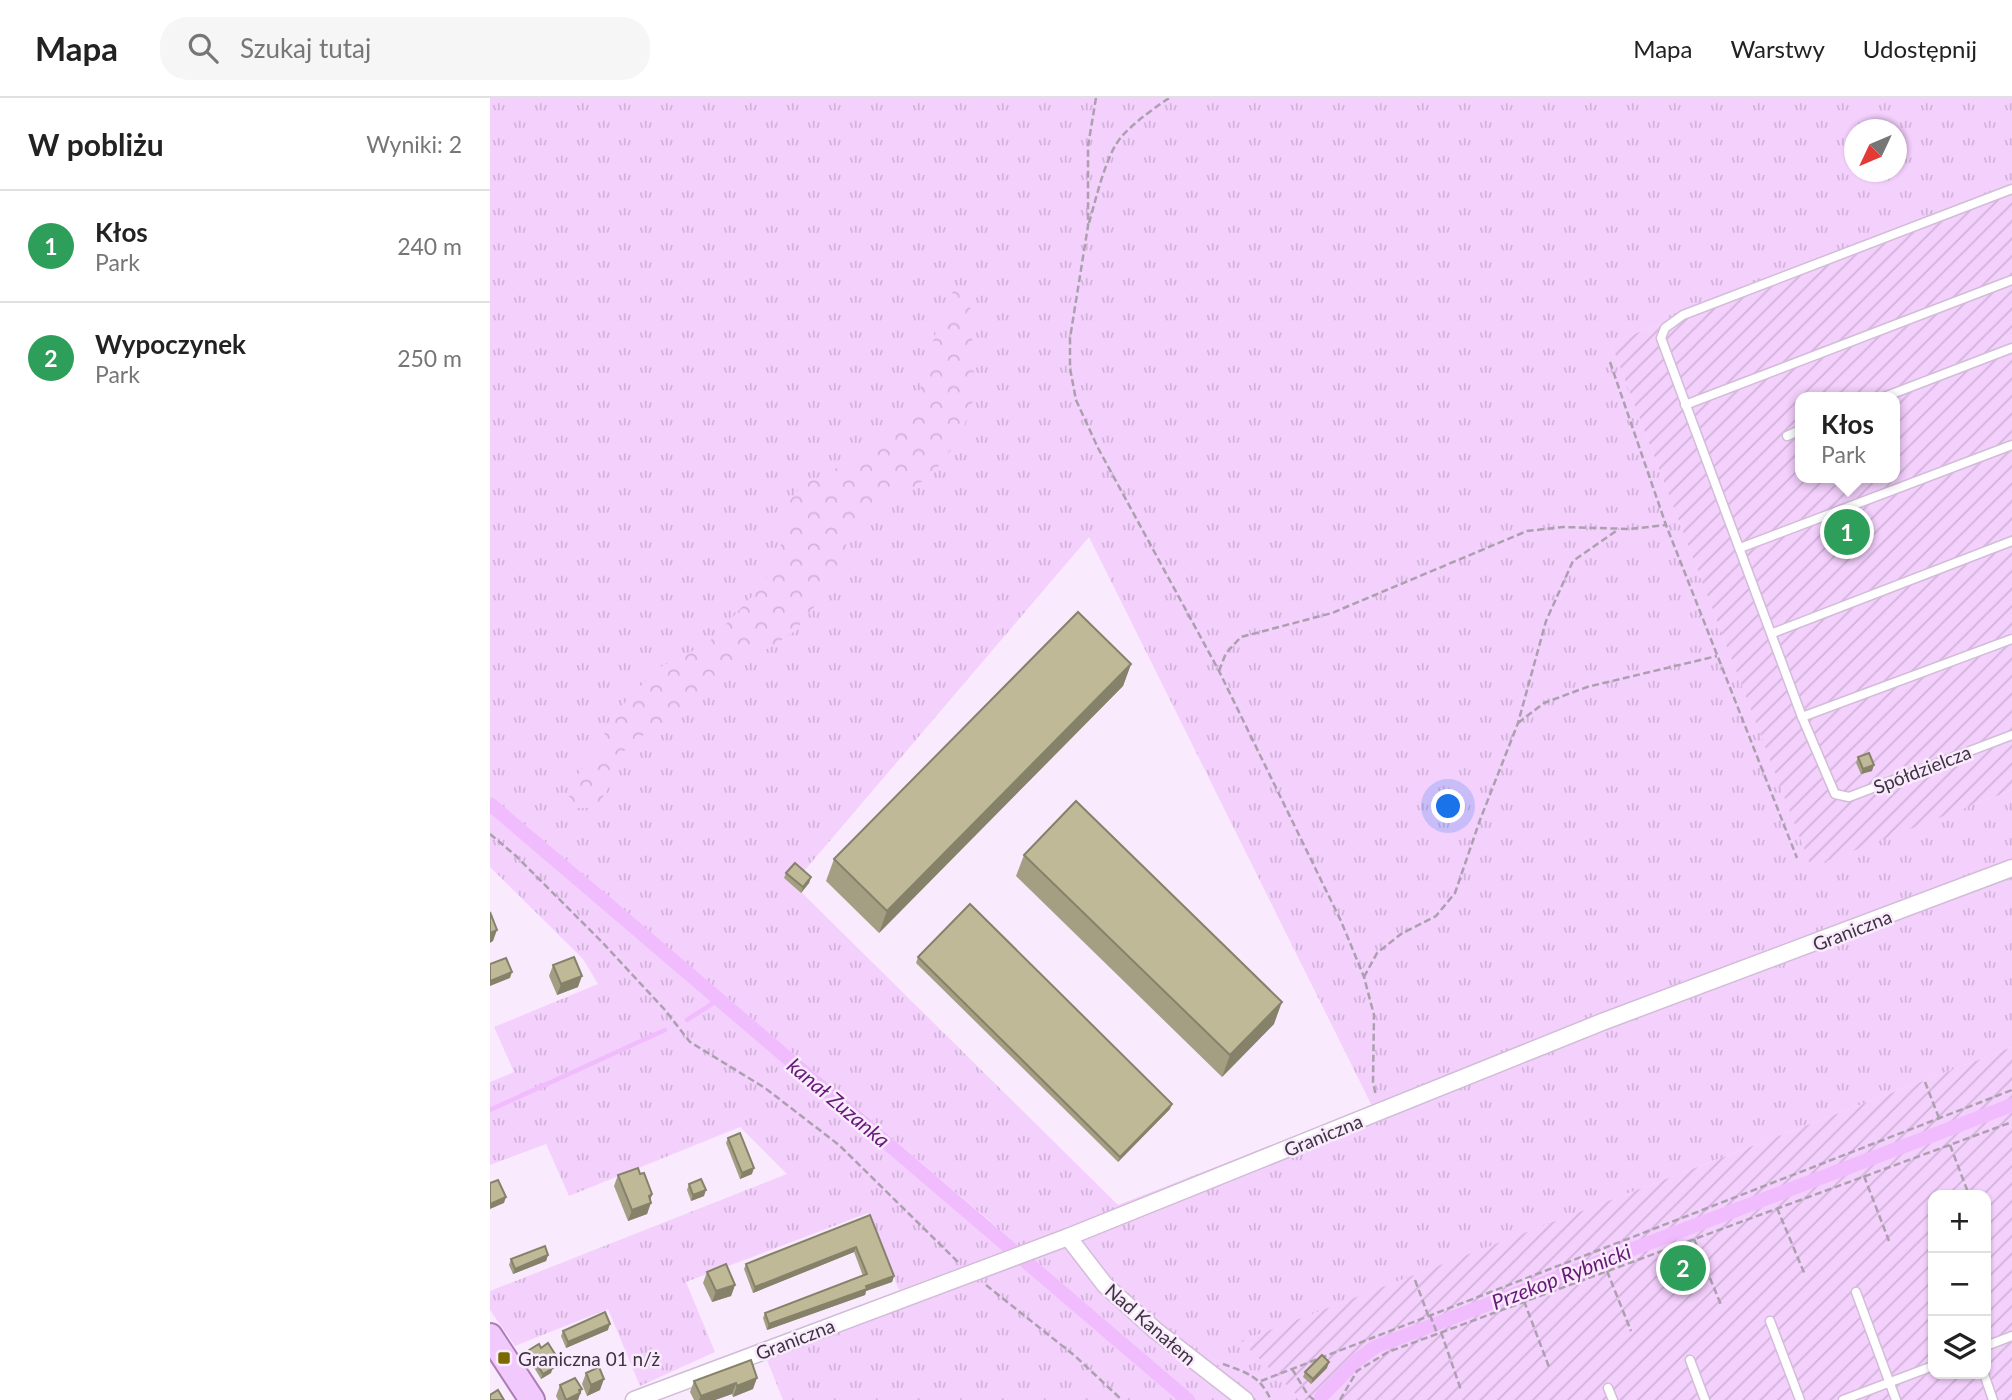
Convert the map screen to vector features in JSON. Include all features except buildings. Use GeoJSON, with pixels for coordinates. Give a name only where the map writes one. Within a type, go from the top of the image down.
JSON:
{"type":"FeatureCollection","features":[{"type":"Feature","properties":{"kind":"main road"},"geometry":{"type":"LineString","coordinates":[[490,1336],[532,1400]]}},
{"type":"Feature","properties":{"kind":"street","name":"Graniczna"},"geometry":{"type":"LineString","coordinates":[[634,1400],[1068,1237],[1602,1022],[2012,868]]}},
{"type":"Feature","properties":{"kind":"street","name":"Nad Kanałem"},"geometry":{"type":"LineString","coordinates":[[1068,1237],[1105,1285],[1155,1330],[1245,1400]]}},
{"type":"Feature","properties":{"kind":"lane"},"geometry":{"type":"LineString","coordinates":[[2012,189],[1676,319],[1665,328],[1662,343],[1773,633],[1802,717],[2012,639]]}},
{"type":"Feature","properties":{"kind":"lane"},"geometry":{"type":"LineString","coordinates":[[1685,405],[2012,280]]}},
{"type":"Feature","properties":{"kind":"lane"},"geometry":{"type":"LineString","coordinates":[[1897,392],[2012,348]]}},
{"type":"Feature","properties":{"kind":"lane"},"geometry":{"type":"LineString","coordinates":[[1787,436],[1795,432]]}},
{"type":"Feature","properties":{"kind":"lane"},"geometry":{"type":"LineString","coordinates":[[1740,548],[2012,445]]}},
{"type":"Feature","properties":{"kind":"lane"},"geometry":{"type":"LineString","coordinates":[[1773,633],[2012,541]]}},
{"type":"Feature","properties":{"kind":"lane","name":"Spółdzielcza"},"geometry":{"type":"LineString","coordinates":[[1802,717],[1833,791],[1838,796],[1849,797],[2012,735]]}},
{"type":"Feature","properties":{"kind":"lane"},"geometry":{"type":"LineString","coordinates":[[1856,1292],[1896,1400]]}},
{"type":"Feature","properties":{"kind":"lane"},"geometry":{"type":"LineString","coordinates":[[1770,1321],[1800,1400]]}},
{"type":"Feature","properties":{"kind":"lane"},"geometry":{"type":"LineString","coordinates":[[1991,1344],[2012,1336]]}},
{"type":"Feature","properties":{"kind":"lane"},"geometry":{"type":"LineString","coordinates":[[1690,1360],[1705,1400]]}},
{"type":"Feature","properties":{"kind":"lane"},"geometry":{"type":"LineString","coordinates":[[1843,1400],[1928,1368]]}},
{"type":"Feature","properties":{"kind":"lane"},"geometry":{"type":"LineString","coordinates":[[1986,1379],[1993,1400]]}},
{"type":"Feature","properties":{"kind":"lane"},"geometry":{"type":"LineString","coordinates":[[1608,1388],[1613,1400]]}},
{"type":"Feature","properties":{"kind":"path"},"geometry":{"type":"LineString","coordinates":[[1088,226],[1088,146],[1096,98]]}},
{"type":"Feature","properties":{"kind":"path"},"geometry":{"type":"LineString","coordinates":[[1169,98],[1148,112],[1120,138],[1102,179],[1088,226],[1070,338],[1070,368],[1076,400],[1098,448],[1219,671],[1341,921],[1364,976],[1374,1015],[1376,1049],[1373,1082],[1376,1100],[1382,1112]]}},
{"type":"Feature","properties":{"kind":"path"},"geometry":{"type":"LineString","coordinates":[[1610,362],[1666,525],[1797,858]]}},
{"type":"Feature","properties":{"kind":"path"},"geometry":{"type":"LineString","coordinates":[[1219,671],[1226,653],[1241,637],[1332,613],[1527,531],[1563,527],[1619,529],[1666,525]]}},
{"type":"Feature","properties":{"kind":"path"},"geometry":{"type":"LineString","coordinates":[[1364,976],[1377,953],[1401,934],[1436,916],[1455,893],[1518,723],[1546,621],[1573,561],[1619,529]]}},
{"type":"Feature","properties":{"kind":"path"},"geometry":{"type":"LineString","coordinates":[[1518,723],[1544,703],[1587,687],[1717,656]]}},
{"type":"Feature","properties":{"kind":"path"},"geometry":{"type":"LineString","coordinates":[[490,834],[515,855],[602,942],[665,1010],[690,1042],[765,1088],[839,1145],[944,1250],[979,1270],[1122,1400]]}},
{"type":"Feature","properties":{"kind":"path"},"geometry":{"type":"LineString","coordinates":[[1925,1082],[1939,1118]]}},
{"type":"Feature","properties":{"kind":"path"},"geometry":{"type":"LineString","coordinates":[[1261,1381],[2012,1090]]}},
{"type":"Feature","properties":{"kind":"path"},"geometry":{"type":"LineString","coordinates":[[1340,1400],[1357,1371],[1388,1352],[2012,1122]]}},
{"type":"Feature","properties":{"kind":"path"},"geometry":{"type":"LineString","coordinates":[[1950,1145],[1967,1190]]}},
{"type":"Feature","properties":{"kind":"path"},"geometry":{"type":"LineString","coordinates":[[1864,1176],[1889,1241]]}},
{"type":"Feature","properties":{"kind":"path"},"geometry":{"type":"LineString","coordinates":[[1777,1208],[1805,1275]]}},
{"type":"Feature","properties":{"kind":"path"},"geometry":{"type":"LineString","coordinates":[[1694,1239],[1721,1305]]}},
{"type":"Feature","properties":{"kind":"path"},"geometry":{"type":"LineString","coordinates":[[1607,1271],[1631,1331]]}},
{"type":"Feature","properties":{"kind":"path"},"geometry":{"type":"LineString","coordinates":[[1415,1280],[1461,1390]]}},
{"type":"Feature","properties":{"kind":"path"},"geometry":{"type":"LineString","coordinates":[[1524,1301],[1549,1367]]}},
{"type":"Feature","properties":{"kind":"path"},"geometry":{"type":"LineString","coordinates":[[1292,1368],[1308,1395],[1314,1400]]}},
{"type":"Feature","properties":{"kind":"green space"},"geometry":{"type":"Polygon","coordinates":[[[490,98],[2012,98],[2012,187],[1611,343],[1811,866],[2012,790],[2012,1047],[1242,1341],[1302,1400],[783,1400],[765,1355],[967,1281],[956,1269],[899,1290],[868,1213],[686,1282],[715,1352],[640,1386],[608,1309],[515,1346],[490,1310],[490,1291],[787,1174],[740,1127],[569,1196],[546,1144],[490,1165],[490,1082],[514,1072],[494,1027],[598,984],[583,959],[490,867],[490,811],[987,1233],[998,1228],[490,796],[490,98]],[[1089,537],[793,884],[1118,1205],[1372,1106],[1089,537]]]}},
{"type":"Feature","properties":{"kind":"green space"},"geometry":{"type":"Polygon","coordinates":[[[2012,187],[2012,790],[1811,867],[1611,343],[2012,187]]]}},
{"type":"Feature","properties":{"kind":"green space"},"geometry":{"type":"Polygon","coordinates":[[[960,285],[970,302],[975,395],[962,432],[950,451],[937,468],[920,483],[864,516],[851,529],[836,579],[795,631],[771,647],[732,666],[665,727],[641,736],[624,751],[615,777],[596,808],[571,808],[568,788],[600,745],[611,717],[658,668],[707,644],[762,586],[779,555],[789,502],[801,486],[873,450],[910,412],[919,393],[935,335],[953,291],[960,285]]]}},
{"type":"Feature","properties":{"kind":"green space"},"geometry":{"type":"Polygon","coordinates":[[[2012,1047],[2012,1400],[1302,1400],[1241,1341],[2012,1047]]]}},
{"type":"Feature","properties":{"kind":"waterway","name":"kanał Zuzanka"},"geometry":{"type":"LineString","coordinates":[[490,804],[1188,1400]]}},
{"type":"Feature","properties":{"kind":"waterway"},"geometry":{"type":"LineString","coordinates":[[687,1020],[718,1000]]}},
{"type":"Feature","properties":{"kind":"waterway"},"geometry":{"type":"LineString","coordinates":[[490,1110],[665,1030]]}},
{"type":"Feature","properties":{"kind":"waterway","name":"Przekop Rybnicki"},"geometry":{"type":"LineString","coordinates":[[1321,1397],[1356,1361],[1375,1347],[2012,1105]]}},
{"type":"Feature","properties":{"kind":"place","name":"Kłos"},"geometry":{"type":"Point","coordinates":[1847,532]}},
{"type":"Feature","properties":{"kind":"place","name":"Wypoczynek"},"geometry":{"type":"Point","coordinates":[1683,1268]}},
{"type":"Feature","properties":{"kind":"place","name":"Graniczna 01 n/ż"},"geometry":{"type":"Point","coordinates":[504,1358]}}]}
